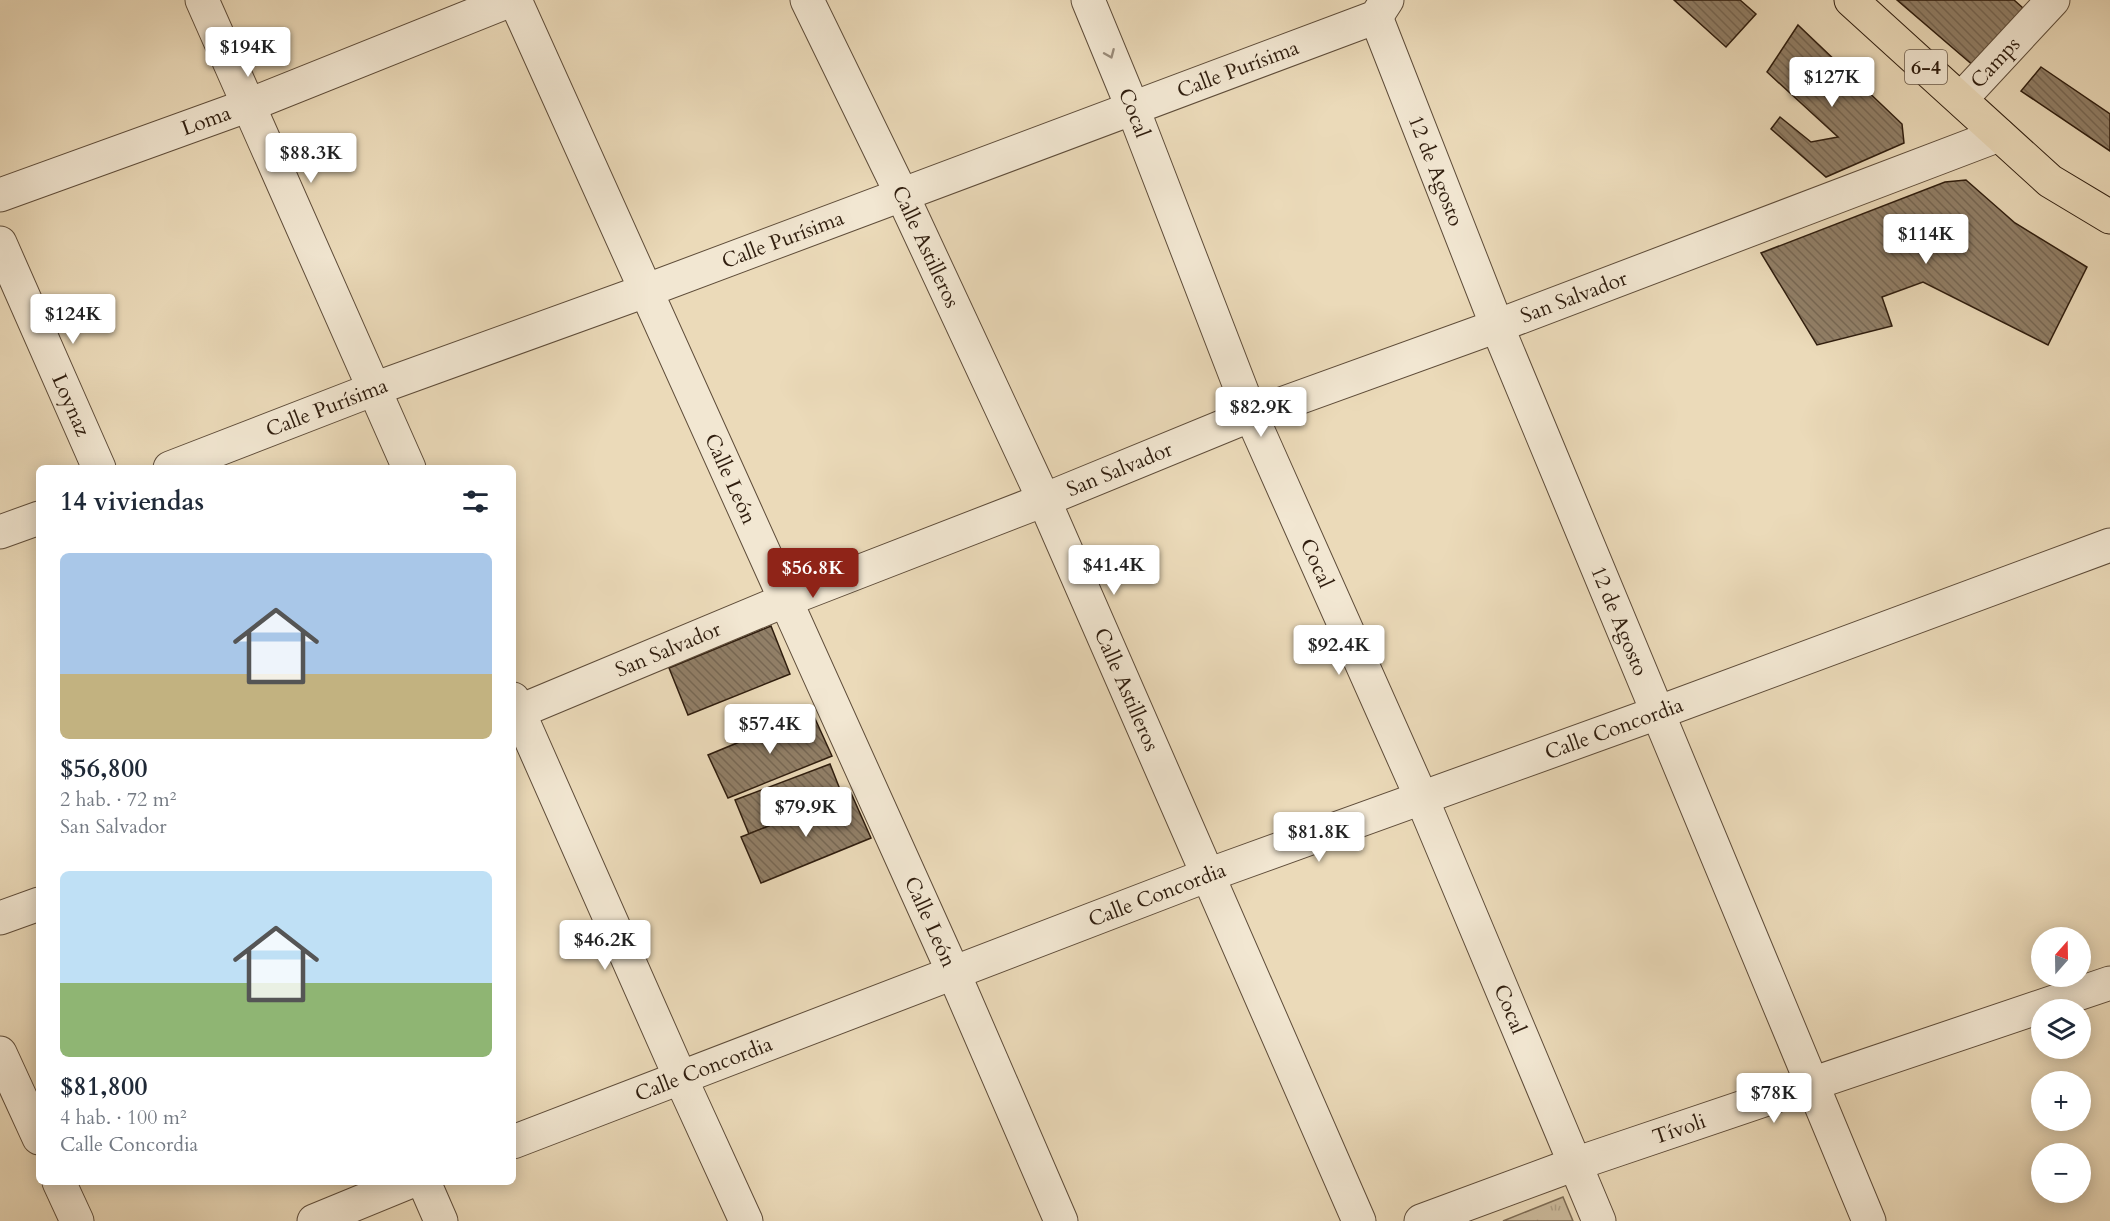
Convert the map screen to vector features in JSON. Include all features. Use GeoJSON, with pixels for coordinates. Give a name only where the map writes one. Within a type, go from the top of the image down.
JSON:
{"type":"FeatureCollection","features":[{"type":"Feature","properties":{"kind":"main road","name":"6-4"},"geometry":{"type":"LineString","coordinates":[[1851,0],[2050,181],[2110,217]]}},
{"type":"Feature","properties":{"kind":"street"},"geometry":{"type":"LineString","coordinates":[[202,0],[408,465]]}},
{"type":"Feature","properties":{"kind":"street","name":"Loma"},"geometry":{"type":"LineString","coordinates":[[0,195],[249,105],[513,0]]}},
{"type":"Feature","properties":{"kind":"street","name":"Calle León"},"geometry":{"type":"LineString","coordinates":[[513,0],[954,974],[1061,1221]]}},
{"type":"Feature","properties":{"kind":"street","name":"Calle Astilleros"},"geometry":{"type":"LineString","coordinates":[[807,0],[902,195],[1044,500],[1359,1221]]}},
{"type":"Feature","properties":{"kind":"street","name":"Cocal"},"geometry":{"type":"LineString","coordinates":[[1088,0],[1133,109],[1251,415],[1422,799],[1599,1221]]}},
{"type":"Feature","properties":{"kind":"street","name":"Camps"},"geometry":{"type":"LineString","coordinates":[[1961,99],[2053,0]]}},
{"type":"Feature","properties":{"kind":"street","name":"Calle Purísima"},"geometry":{"type":"LineString","coordinates":[[178,465],[374,389],[645,291],[1133,109],[1382,9]]}},
{"type":"Feature","properties":{"kind":"street","name":"12 de Agosto"},"geometry":{"type":"LineString","coordinates":[[1382,9],[1497,326],[1869,1221]]}},
{"type":"Feature","properties":{"kind":"street","name":"San Salvador"},"geometry":{"type":"LineString","coordinates":[[516,708],[1044,500],[1251,415],[1497,326],[1999,135]]}},
{"type":"Feature","properties":{"kind":"street","name":"Loynaz"},"geometry":{"type":"LineString","coordinates":[[0,243],[98,465]]}},
{"type":"Feature","properties":{"kind":"street"},"geometry":{"type":"LineString","coordinates":[[0,532],[36,519]]}},
{"type":"Feature","properties":{"kind":"street","name":"Calle Concordia"},"geometry":{"type":"LineString","coordinates":[[516,1141],[1208,875],[1422,799],[2110,545]]}},
{"type":"Feature","properties":{"kind":"street"},"geometry":{"type":"LineString","coordinates":[[516,710],[746,1221]]}},
{"type":"Feature","properties":{"kind":"street"},"geometry":{"type":"LineString","coordinates":[[0,918],[36,905]]}},
{"type":"Feature","properties":{"kind":"street","name":"Tívoli"},"geometry":{"type":"LineString","coordinates":[[1421,1221],[1575,1164],[2110,983]]}},
{"type":"Feature","properties":{"kind":"street"},"geometry":{"type":"LineString","coordinates":[[0,1053],[36,1131]]}},
{"type":"Feature","properties":{"kind":"street"},"geometry":{"type":"LineString","coordinates":[[60,1185],[77,1221]]}},
{"type":"Feature","properties":{"kind":"street"},"geometry":{"type":"LineString","coordinates":[[314,1221],[402,1185]]}},
{"type":"Feature","properties":{"kind":"street"},"geometry":{"type":"LineString","coordinates":[[425,1185],[441,1221]]}},
{"type":"Feature","properties":{"kind":"green space"},"geometry":{"type":"Polygon","coordinates":[[[1563,1197],[1573,1221],[1503,1221],[1563,1197]]]}},
{"type":"Feature","properties":{"kind":"building"},"geometry":{"type":"Polygon","coordinates":[[[1674,0],[1740,0],[1756,14],[1726,47],[1674,0]]]}},
{"type":"Feature","properties":{"kind":"building"},"geometry":{"type":"Polygon","coordinates":[[[1897,0],[2014,0],[2023,8],[1975,67],[1897,0]]]}},
{"type":"Feature","properties":{"kind":"building"},"geometry":{"type":"Polygon","coordinates":[[[1798,25],[1902,124],[1904,143],[1826,177],[1771,129],[1780,117],[1811,142],[1838,137],[1767,72],[1798,25]]]}},
{"type":"Feature","properties":{"kind":"building"},"geometry":{"type":"Polygon","coordinates":[[[2041,67],[2110,114],[2110,151],[2021,91],[2041,67]]]}},
{"type":"Feature","properties":{"kind":"building"},"geometry":{"type":"Polygon","coordinates":[[[1966,180],[2015,223],[2087,267],[2048,345],[1923,282],[1882,297],[1892,326],[1817,345],[1761,253],[1945,182],[1966,180]]]}},
{"type":"Feature","properties":{"kind":"building"},"geometry":{"type":"Polygon","coordinates":[[[771,626],[790,674],[688,715],[669,668],[771,626]]]}},
{"type":"Feature","properties":{"kind":"building"},"geometry":{"type":"Polygon","coordinates":[[[812,712],[832,756],[728,798],[708,755],[812,712]]]}},
{"type":"Feature","properties":{"kind":"building"},"geometry":{"type":"Polygon","coordinates":[[[830,764],[843,797],[749,834],[735,800],[830,764]]]}},
{"type":"Feature","properties":{"kind":"building"},"geometry":{"type":"Polygon","coordinates":[[[851,793],[871,838],[761,883],[741,837],[851,793]]]}}]}
